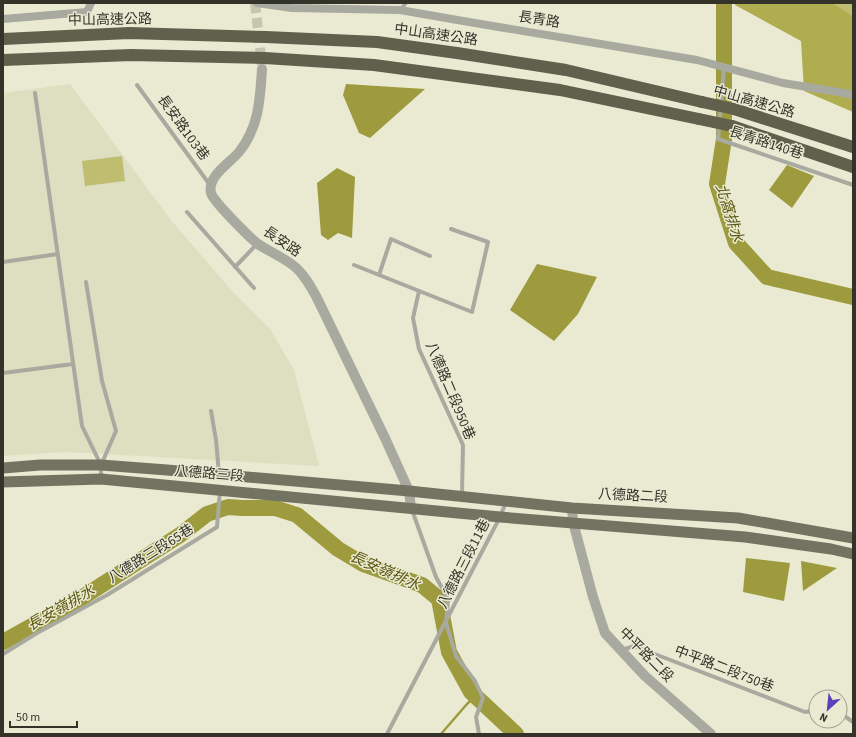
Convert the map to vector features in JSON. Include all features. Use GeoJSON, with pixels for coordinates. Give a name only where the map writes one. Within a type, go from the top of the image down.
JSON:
{"type":"FeatureCollection","features":[{"type":"Feature","properties":{"kind":"highway","name":"中山高速公路"},"geometry":{"type":"LineString","coordinates":[[3,39],[129,33],[377,42],[566,70],[734,109],[853,147]]}},
{"type":"Feature","properties":{"kind":"highway","name":"中山高速公路"},"geometry":{"type":"LineString","coordinates":[[3,60],[131,55],[265,58],[374,64],[560,90],[732,126],[853,168]]}},
{"type":"Feature","properties":{"kind":"main road","name":"八德路三段"},"geometry":{"type":"LineString","coordinates":[[3,468],[40,465],[101,465],[409,491]]}},
{"type":"Feature","properties":{"kind":"main road","name":"八德路三段"},"geometry":{"type":"LineString","coordinates":[[3,482],[101,479],[411,508]]}},
{"type":"Feature","properties":{"kind":"main road","name":"八德路二段"},"geometry":{"type":"LineString","coordinates":[[409,491],[572,508],[738,518],[853,538]]}},
{"type":"Feature","properties":{"kind":"main road"},"geometry":{"type":"LineString","coordinates":[[411,508],[500,517],[744,537],[831,549],[853,554]]}},
{"type":"Feature","properties":{"kind":"street"},"geometry":{"type":"LineString","coordinates":[[3,19],[87,12],[91,3]]}},
{"type":"Feature","properties":{"kind":"street","name":"長青路"},"geometry":{"type":"LineString","coordinates":[[257,3],[292,8],[403,6],[469,22],[697,60],[724,66]]}},
{"type":"Feature","properties":{"kind":"street"},"geometry":{"type":"LineString","coordinates":[[724,66],[783,83],[844,92],[853,95]]}},
{"type":"Feature","properties":{"kind":"street"},"geometry":{"type":"LineString","coordinates":[[210,185],[214,178],[238,154],[247,141],[259,107],[262,69]]}},
{"type":"Feature","properties":{"kind":"street","name":"長安路"},"geometry":{"type":"LineString","coordinates":[[210,185],[211,195],[257,243],[295,267],[307,281],[324,312],[385,438],[409,491],[411,508]]}},
{"type":"Feature","properties":{"kind":"street","name":"中平路二段"},"geometry":{"type":"LineString","coordinates":[[572,508],[573,522],[593,597],[605,633],[645,676],[711,734]]}},
{"type":"Feature","properties":{"kind":"lane","name":"長青路140巷"},"geometry":{"type":"LineString","coordinates":[[724,66],[718,139],[853,185]]}},
{"type":"Feature","properties":{"kind":"lane","name":"長安路103巷"},"geometry":{"type":"LineString","coordinates":[[138,85],[210,185]]}},
{"type":"Feature","properties":{"kind":"lane"},"geometry":{"type":"LineString","coordinates":[[36,93],[82,426],[101,465]]}},
{"type":"Feature","properties":{"kind":"lane"},"geometry":{"type":"LineString","coordinates":[[188,212],[254,288]]}},
{"type":"Feature","properties":{"kind":"lane"},"geometry":{"type":"LineString","coordinates":[[354,265],[472,312],[488,242],[451,229]]}},
{"type":"Feature","properties":{"kind":"lane"},"geometry":{"type":"LineString","coordinates":[[379,275],[391,239],[430,256]]}},
{"type":"Feature","properties":{"kind":"lane"},"geometry":{"type":"LineString","coordinates":[[235,267],[257,243]]}},
{"type":"Feature","properties":{"kind":"lane"},"geometry":{"type":"LineString","coordinates":[[3,262],[58,254]]}},
{"type":"Feature","properties":{"kind":"lane"},"geometry":{"type":"LineString","coordinates":[[86,282],[102,381],[116,431],[101,465],[101,479]]}},
{"type":"Feature","properties":{"kind":"lane","name":"八德路二段950巷"},"geometry":{"type":"LineString","coordinates":[[419,291],[413,318],[419,349],[463,445],[462,497]]}},
{"type":"Feature","properties":{"kind":"lane"},"geometry":{"type":"LineString","coordinates":[[3,373],[73,364]]}},
{"type":"Feature","properties":{"kind":"lane"},"geometry":{"type":"LineString","coordinates":[[211,411],[216,440],[219,474]]}},
{"type":"Feature","properties":{"kind":"lane","name":"八德路三段65巷"},"geometry":{"type":"LineString","coordinates":[[3,654],[108,595],[216,527],[220,490]]}},
{"type":"Feature","properties":{"kind":"lane","name":"八德路三段11巷"},"geometry":{"type":"LineString","coordinates":[[480,734],[476,717],[483,698],[475,681],[456,656],[446,623],[500,517],[506,502]]}},
{"type":"Feature","properties":{"kind":"lane"},"geometry":{"type":"LineString","coordinates":[[387,734],[446,623],[448,599],[436,577],[411,508]]}},
{"type":"Feature","properties":{"kind":"lane","name":"中平路二段750巷"},"geometry":{"type":"LineString","coordinates":[[622,650],[634,646],[805,712],[808,712]]}},
{"type":"Feature","properties":{"kind":"shaded area"},"geometry":{"type":"Polygon","coordinates":[[[735,3],[833,3],[853,16],[853,112],[804,91],[801,41],[735,5],[735,3]]]}},
{"type":"Feature","properties":{"kind":"shaded area"},"geometry":{"type":"Polygon","coordinates":[[[833,3],[853,3],[853,16],[833,3]]]}},
{"type":"Feature","properties":{"kind":"shaded area"},"geometry":{"type":"Polygon","coordinates":[[[70,84],[170,219],[233,292],[270,329],[294,370],[319,466],[66,452],[3,456],[3,93],[70,84]]]}},
{"type":"Feature","properties":{"kind":"shaded area"},"geometry":{"type":"Polygon","coordinates":[[[346,84],[425,89],[370,138],[359,133],[343,95],[346,84]]]}},
{"type":"Feature","properties":{"kind":"shaded area"},"geometry":{"type":"Polygon","coordinates":[[[122,156],[125,181],[85,186],[82,161],[122,156]]]}},
{"type":"Feature","properties":{"kind":"shaded area"},"geometry":{"type":"Polygon","coordinates":[[[787,165],[814,176],[792,208],[769,190],[787,165]]]}},
{"type":"Feature","properties":{"kind":"shaded area"},"geometry":{"type":"Polygon","coordinates":[[[337,168],[355,177],[352,238],[338,233],[328,240],[321,235],[317,183],[337,168]]]}},
{"type":"Feature","properties":{"kind":"shaded area"},"geometry":{"type":"Polygon","coordinates":[[[537,264],[597,277],[578,314],[554,341],[510,310],[537,264]]]}},
{"type":"Feature","properties":{"kind":"shaded area"},"geometry":{"type":"Polygon","coordinates":[[[746,558],[790,563],[784,601],[743,592],[746,558]]]}},
{"type":"Feature","properties":{"kind":"shaded area"},"geometry":{"type":"Polygon","coordinates":[[[801,561],[837,568],[803,591],[801,561]]]}},
{"type":"Feature","properties":{"kind":"waterway","name":"北窩排水"},"geometry":{"type":"LineString","coordinates":[[724,3],[724,139],[717,184],[736,243],[767,277],[853,297]]}},
{"type":"Feature","properties":{"kind":"waterway","name":"長安嶺排水"},"geometry":{"type":"LineString","coordinates":[[3,642],[75,602],[180,535],[207,514],[228,507],[275,508],[297,515],[338,549],[363,564],[422,585],[439,599],[449,652],[471,692],[516,734]]}},
{"type":"Feature","properties":{"kind":"waterway"},"geometry":{"type":"LineString","coordinates":[[441,734],[467,704],[480,692]]}},
{"type":"Feature","properties":{"kind":"tunnel"},"geometry":{"type":"LineString","coordinates":[[255,3],[262,65]]}}]}
